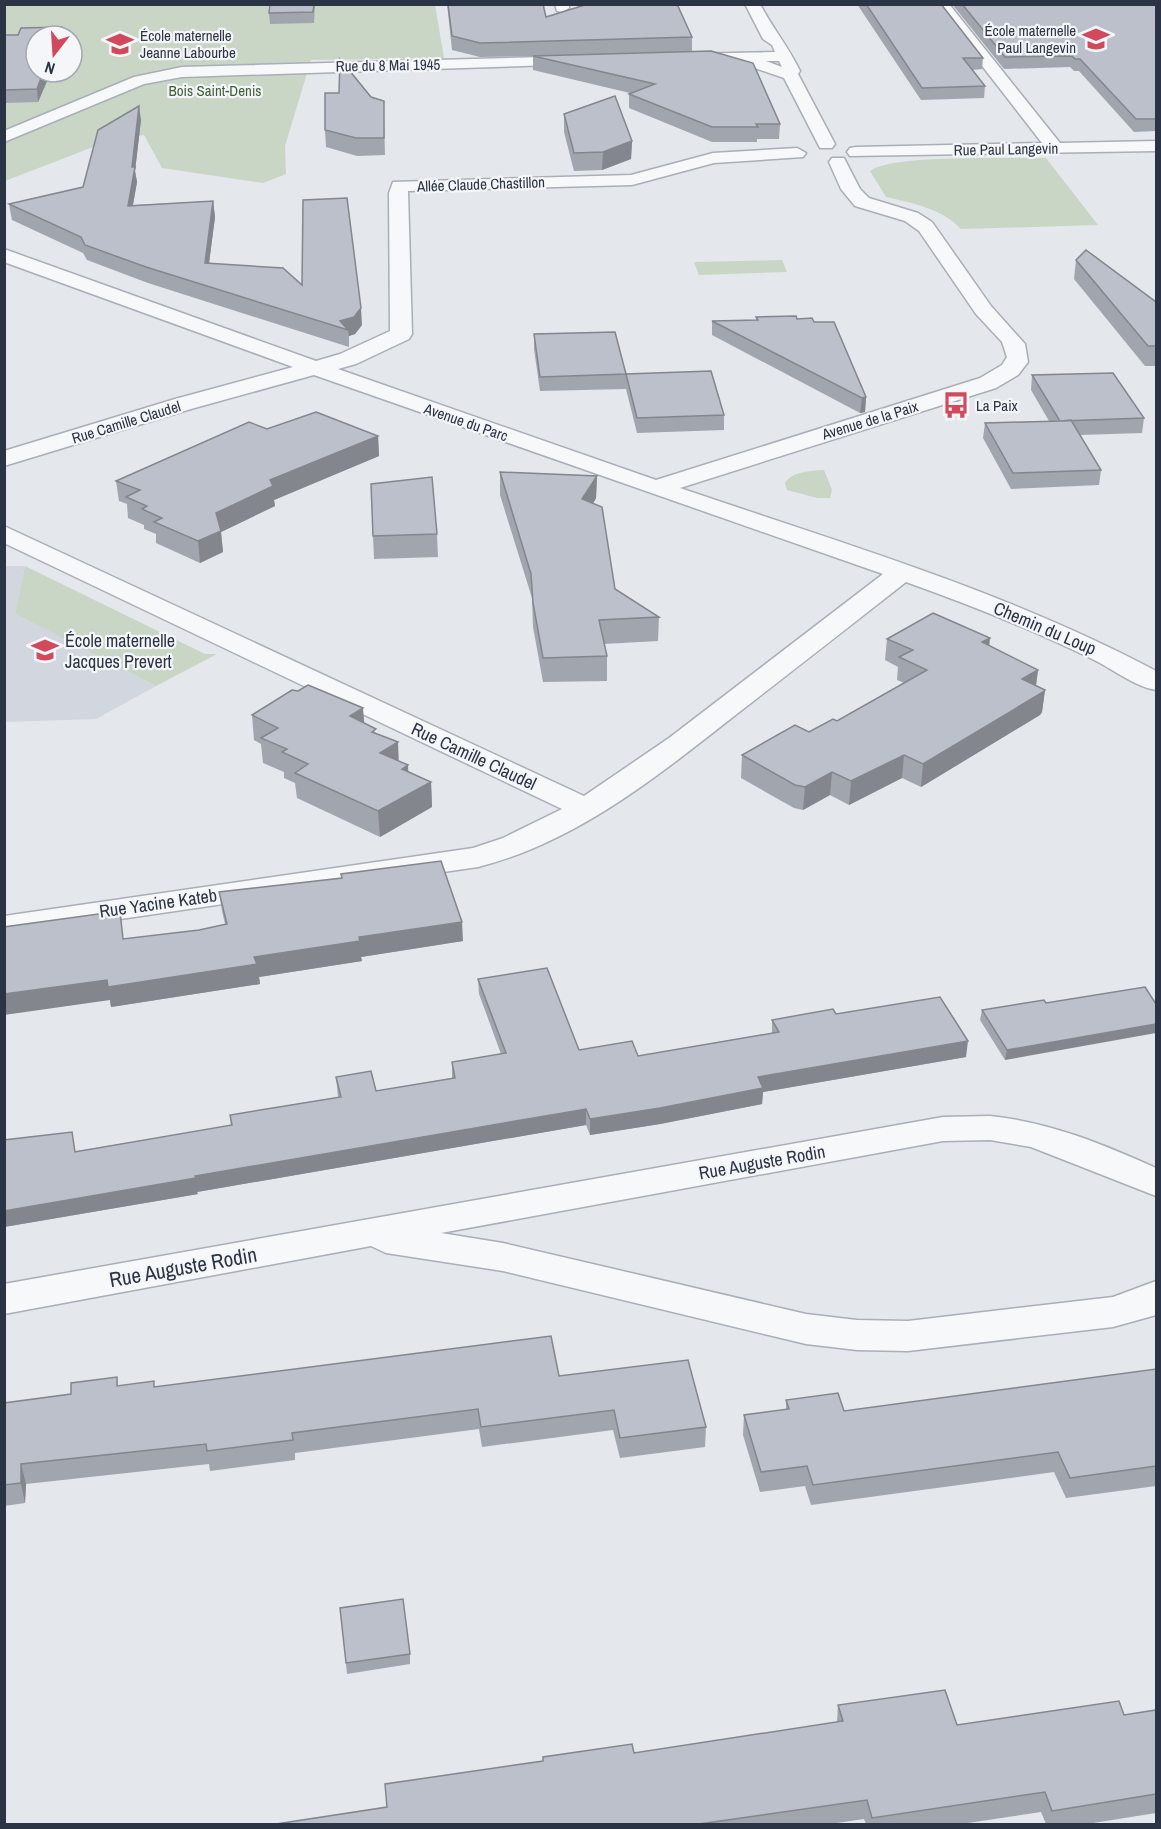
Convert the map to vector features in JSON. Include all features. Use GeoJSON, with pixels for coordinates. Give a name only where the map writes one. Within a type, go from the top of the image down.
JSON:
{"type":"FeatureCollection","features":[{"type":"Feature","properties":{"kind":"street"},"geometry":{"type":"LineString","coordinates":[[752,4],[771,39],[778,42],[793,70],[790,75]]}},
{"type":"Feature","properties":{"kind":"street"},"geometry":{"type":"LineString","coordinates":[[940,4],[1055,148]]}},
{"type":"Feature","properties":{"kind":"street"},"geometry":{"type":"LineString","coordinates":[[742,58],[742,53],[766,44],[771,39]]}},
{"type":"Feature","properties":{"kind":"street"},"geometry":{"type":"LineString","coordinates":[[677,59],[785,56]]}},
{"type":"Feature","properties":{"kind":"street"},"geometry":{"type":"LineString","coordinates":[[742,58],[790,75],[826,144]]}},
{"type":"Feature","properties":{"kind":"street","name":"Rue du 8 Mai 1945"},"geometry":{"type":"LineString","coordinates":[[4,137],[140,80],[182,72],[600,61]]}},
{"type":"Feature","properties":{"kind":"street"},"geometry":{"type":"LineString","coordinates":[[826,144],[842,145],[856,152],[855,157],[838,162],[816,162],[797,153],[802,147],[826,144]]}},
{"type":"Feature","properties":{"kind":"street","name":"Rue Paul Langevin"},"geometry":{"type":"LineString","coordinates":[[856,152],[1156,146]]}},
{"type":"Feature","properties":{"kind":"street","name":"Allée Claude Chastillon"},"geometry":{"type":"LineString","coordinates":[[317,366],[348,359],[401,333],[398,193],[400,186],[632,180],[713,158],[797,153]]}},
{"type":"Feature","properties":{"kind":"street","name":"Avenue de la Paix"},"geometry":{"type":"LineString","coordinates":[[648,484],[988,383],[1004,375],[1017,361],[1018,354],[1010,338],[984,311],[926,227],[906,215],[861,202],[851,189],[838,162]]}},
{"type":"Feature","properties":{"kind":"street","name":"Avenue du Parc"},"geometry":{"type":"LineString","coordinates":[[4,255],[317,366],[467,423],[917,577]]}},
{"type":"Feature","properties":{"kind":"street","name":"Avenue de la Paix"},"geometry":{"type":"LineString","coordinates":[[648,484],[799,424],[973,370],[993,351],[984,311]]}},
{"type":"Feature","properties":{"kind":"street","name":"Rue Camille Claudel"},"geometry":{"type":"LineString","coordinates":[[4,459],[317,366]]}},
{"type":"Feature","properties":{"kind":"street","name":"Rue Camille Claudel"},"geometry":{"type":"LineString","coordinates":[[4,533],[587,809]]}},
{"type":"Feature","properties":{"kind":"street"},"geometry":{"type":"LineString","coordinates":[[587,809],[917,577]]}},
{"type":"Feature","properties":{"kind":"street","name":"Chemin du Loup"},"geometry":{"type":"LineString","coordinates":[[917,577],[1100,652],[1156,682]]}},
{"type":"Feature","properties":{"kind":"street","name":"Rue Yacine Kateb"},"geometry":{"type":"LineString","coordinates":[[4,926],[478,856],[500,850],[587,809]]}},
{"type":"Feature","properties":{"kind":"street","name":"Rue Auguste Rodin"},"geometry":{"type":"LineString","coordinates":[[4,1299],[943,1129],[991,1128],[1032,1135],[1081,1150],[1156,1183]]}},
{"type":"Feature","properties":{"kind":"street","name":"Rue Auguste Rodin"},"geometry":{"type":"LineString","coordinates":[[361,1235],[503,1257],[806,1329],[857,1335],[908,1336],[1113,1312],[1143,1304],[1156,1296]]}},
{"type":"Feature","properties":{"kind":"shaded area","name":"École maternelle Jacques Prevert"},"geometry":{"type":"Polygon","coordinates":[[[4,566],[25,566],[15,614],[156,686],[96,719],[5,722],[4,566]]]}},
{"type":"Feature","properties":{"kind":"green space","name":"Bois Saint-Denis"},"geometry":{"type":"Polygon","coordinates":[[[5,5],[435,5],[444,58],[311,60],[285,146],[286,174],[263,183],[162,168],[144,135],[111,140],[5,181],[5,5]]]}},
{"type":"Feature","properties":{"kind":"green space"},"geometry":{"type":"Polygon","coordinates":[[[1046,158],[1098,225],[961,229],[935,211],[886,197],[870,171],[902,162],[926,160],[1046,158]]]}},
{"type":"Feature","properties":{"kind":"green space"},"geometry":{"type":"Polygon","coordinates":[[[782,260],[787,272],[699,275],[694,262],[782,260]]]}},
{"type":"Feature","properties":{"kind":"green space"},"geometry":{"type":"Polygon","coordinates":[[[824,470],[832,490],[830,498],[817,498],[787,490],[785,483],[792,476],[803,472],[824,470]]]}},
{"type":"Feature","properties":{"kind":"green space"},"geometry":{"type":"Polygon","coordinates":[[[25,566],[205,654],[217,654],[156,686],[15,614],[25,566]]]}},
{"type":"Feature","properties":{"kind":"building"},"geometry":{"type":"Polygon","coordinates":[[[270,4],[314,4],[313,12],[269,13],[270,4]]]}},
{"type":"Feature","properties":{"kind":"building"},"geometry":{"type":"Polygon","coordinates":[[[448,4],[543,4],[546,17],[588,4],[677,4],[692,37],[480,43],[452,36],[448,4]]]}},
{"type":"Feature","properties":{"kind":"building"},"geometry":{"type":"Polygon","coordinates":[[[866,4],[941,4],[983,58],[963,58],[985,86],[922,88],[866,4]]]}},
{"type":"Feature","properties":{"kind":"building"},"geometry":{"type":"Polygon","coordinates":[[[962,4],[1156,4],[1156,119],[1136,119],[1080,59],[1072,56],[1005,57],[962,4]]]}},
{"type":"Feature","properties":{"kind":"building"},"geometry":{"type":"Polygon","coordinates":[[[21,28],[24,28],[24,84],[39,84],[37,89],[4,90],[4,35],[18,35],[21,28]]]}},
{"type":"Feature","properties":{"kind":"building"},"geometry":{"type":"Polygon","coordinates":[[[711,51],[753,63],[780,124],[756,124],[758,127],[712,127],[629,94],[655,84],[533,56],[711,51]]]}},
{"type":"Feature","properties":{"kind":"building"},"geometry":{"type":"Polygon","coordinates":[[[340,59],[371,97],[384,101],[384,138],[356,138],[325,130],[325,93],[339,93],[340,59]]]}},
{"type":"Feature","properties":{"kind":"building"},"geometry":{"type":"Polygon","coordinates":[[[615,96],[632,141],[603,152],[574,153],[564,114],[615,96]]]}},
{"type":"Feature","properties":{"kind":"building"},"geometry":{"type":"Polygon","coordinates":[[[139,106],[132,167],[135,167],[128,206],[213,201],[205,263],[283,268],[302,285],[303,200],[347,198],[361,308],[354,317],[340,321],[348,330],[146,267],[85,245],[81,237],[9,204],[83,187],[98,130],[139,106]]]}},
{"type":"Feature","properties":{"kind":"building"},"geometry":{"type":"Polygon","coordinates":[[[1086,250],[1156,302],[1156,346],[1148,346],[1076,260],[1086,250]]]}},
{"type":"Feature","properties":{"kind":"building"},"geometry":{"type":"Polygon","coordinates":[[[796,316],[797,319],[812,318],[814,322],[834,322],[866,397],[862,398],[712,321],[796,316]]]}},
{"type":"Feature","properties":{"kind":"building"},"geometry":{"type":"Polygon","coordinates":[[[615,332],[626,374],[540,377],[534,334],[615,332]]]}},
{"type":"Feature","properties":{"kind":"building"},"geometry":{"type":"Polygon","coordinates":[[[711,371],[724,415],[637,418],[626,374],[711,371]]]}},
{"type":"Feature","properties":{"kind":"building"},"geometry":{"type":"Polygon","coordinates":[[[1113,373],[1144,418],[1071,421],[1101,470],[1013,473],[985,423],[1060,421],[1032,375],[1113,373]]]}},
{"type":"Feature","properties":{"kind":"building"},"geometry":{"type":"Polygon","coordinates":[[[316,412],[378,436],[270,480],[273,486],[216,513],[221,531],[198,541],[154,522],[162,518],[142,509],[147,506],[126,497],[140,490],[116,481],[249,422],[267,429],[316,412]]]}},
{"type":"Feature","properties":{"kind":"building"},"geometry":{"type":"Polygon","coordinates":[[[500,472],[597,476],[582,499],[602,507],[615,589],[659,617],[599,620],[607,656],[543,658],[533,603],[531,574],[500,472]]]}},
{"type":"Feature","properties":{"kind":"building"},"geometry":{"type":"Polygon","coordinates":[[[432,477],[437,534],[373,536],[371,484],[432,477]]]}},
{"type":"Feature","properties":{"kind":"building"},"geometry":{"type":"Polygon","coordinates":[[[933,613],[990,638],[982,642],[1038,670],[1022,679],[1045,690],[923,764],[904,755],[851,781],[832,772],[805,787],[795,785],[742,755],[795,725],[809,732],[833,719],[837,721],[927,670],[899,657],[913,650],[887,639],[933,613]]]}},
{"type":"Feature","properties":{"kind":"building"},"geometry":{"type":"Polygon","coordinates":[[[308,685],[363,708],[350,716],[376,729],[372,732],[398,742],[380,753],[408,765],[402,769],[431,782],[378,811],[295,773],[308,764],[282,752],[287,749],[261,738],[278,728],[252,715],[292,690],[298,691],[308,685]]]}},
{"type":"Feature","properties":{"kind":"building"},"geometry":{"type":"Polygon","coordinates":[[[441,861],[462,922],[359,937],[360,941],[254,957],[257,964],[108,987],[107,980],[4,994],[4,927],[120,911],[123,939],[199,930],[227,924],[219,892],[342,878],[341,874],[441,861]]]}},
{"type":"Feature","properties":{"kind":"building"},"geometry":{"type":"Polygon","coordinates":[[[547,968],[579,1050],[632,1041],[638,1056],[779,1032],[772,1020],[833,1009],[836,1014],[940,997],[968,1041],[758,1077],[763,1088],[660,1108],[590,1119],[586,1109],[4,1211],[4,1140],[72,1132],[75,1152],[232,1125],[230,1115],[341,1097],[336,1077],[371,1071],[376,1091],[455,1078],[452,1062],[506,1053],[478,979],[547,968]]]}},
{"type":"Feature","properties":{"kind":"building"},"geometry":{"type":"Polygon","coordinates":[[[1145,987],[1156,1004],[1156,1024],[1007,1050],[982,1010],[1044,1000],[1046,1003],[1145,987]]]}},
{"type":"Feature","properties":{"kind":"building"},"geometry":{"type":"Polygon","coordinates":[[[551,1336],[559,1376],[688,1360],[706,1427],[620,1438],[614,1410],[481,1427],[478,1409],[292,1433],[293,1440],[207,1451],[206,1444],[21,1464],[21,1483],[4,1485],[4,1403],[71,1394],[71,1383],[117,1377],[117,1386],[154,1381],[154,1387],[551,1336]]]}},
{"type":"Feature","properties":{"kind":"building"},"geometry":{"type":"Polygon","coordinates":[[[1156,1369],[1156,1466],[1070,1478],[1058,1452],[813,1485],[807,1466],[761,1472],[744,1415],[789,1409],[786,1400],[838,1393],[844,1411],[1156,1369]]]}},
{"type":"Feature","properties":{"kind":"building"},"geometry":{"type":"Polygon","coordinates":[[[403,1599],[410,1654],[346,1663],[340,1608],[403,1599]]]}},
{"type":"Feature","properties":{"kind":"building"},"geometry":{"type":"Polygon","coordinates":[[[945,1690],[957,1725],[1119,1701],[1124,1715],[1156,1710],[1156,1794],[1052,1811],[1045,1792],[872,1818],[867,1800],[699,1824],[276,1824],[387,1807],[385,1784],[543,1761],[543,1757],[632,1744],[634,1753],[843,1721],[838,1705],[945,1690]]]}},
{"type":"Feature","properties":{"kind":"place","name":"École maternelle Paul Langevin"},"geometry":{"type":"Point","coordinates":[1096,39]}},
{"type":"Feature","properties":{"kind":"place","name":"École maternelle Jeanne Labourbe"},"geometry":{"type":"Point","coordinates":[120,44]}},
{"type":"Feature","properties":{"kind":"place","name":"La Paix"},"geometry":{"type":"Point","coordinates":[956,405]}},
{"type":"Feature","properties":{"kind":"place","name":"École maternelle Jacques Prevert"},"geometry":{"type":"Point","coordinates":[45,650]}}]}
